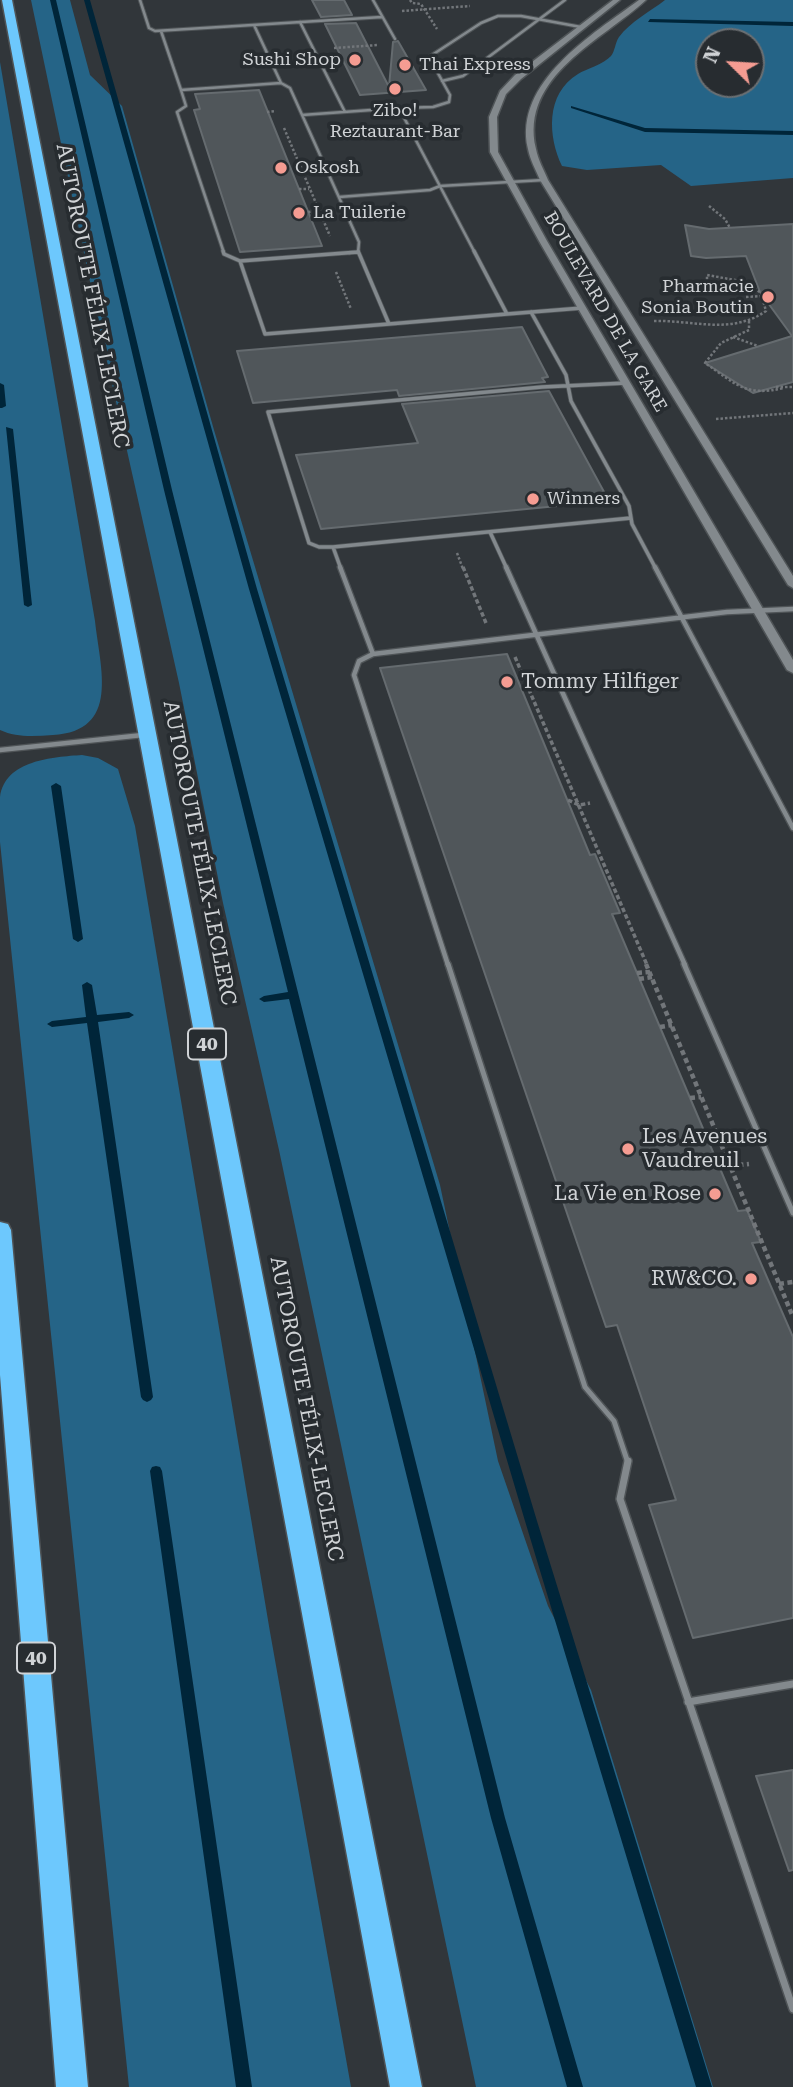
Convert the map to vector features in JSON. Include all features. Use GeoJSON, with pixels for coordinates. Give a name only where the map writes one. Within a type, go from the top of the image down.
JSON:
{"type":"FeatureCollection","features":[{"type":"Feature","properties":{"kind":"highway","name":"AUTOROUTE FÉLIX-LECLERC"},"geometry":{"type":"LineString","coordinates":[[7,0],[406,2087]]}},
{"type":"Feature","properties":{"kind":"highway","name":"40"},"geometry":{"type":"LineString","coordinates":[[0,1230],[72,2087]]}},
{"type":"Feature","properties":{"kind":"main road","name":"BOULEVARD DE LA GARE"},"geometry":{"type":"LineString","coordinates":[[617,0],[518,77],[498,101],[493,117],[492,143],[497,160],[509,182],[793,670]]}},
{"type":"Feature","properties":{"kind":"main road","name":"BOULEVARD DE LA GARE"},"geometry":{"type":"LineString","coordinates":[[643,0],[566,60],[546,81],[537,96],[528,138],[544,180],[793,585]]}},
{"type":"Feature","properties":{"kind":"lane"},"geometry":{"type":"LineString","coordinates":[[140,0],[149,28],[161,31],[382,17]]}},
{"type":"Feature","properties":{"kind":"lane"},"geometry":{"type":"LineString","coordinates":[[373,0],[395,39]]}},
{"type":"Feature","properties":{"kind":"lane"},"geometry":{"type":"LineString","coordinates":[[442,81],[465,74],[565,0]]}},
{"type":"Feature","properties":{"kind":"lane"},"geometry":{"type":"LineString","coordinates":[[302,115],[445,104],[451,98],[429,57],[438,54],[485,21],[502,16],[581,27]]}},
{"type":"Feature","properties":{"kind":"lane"},"geometry":{"type":"LineString","coordinates":[[300,22],[345,112]]}},
{"type":"Feature","properties":{"kind":"lane"},"geometry":{"type":"LineString","coordinates":[[254,25],[281,83]]}},
{"type":"Feature","properties":{"kind":"lane"},"geometry":{"type":"LineString","coordinates":[[161,31],[186,106],[177,112],[224,254],[240,261],[358,252]]}},
{"type":"Feature","properties":{"kind":"lane"},"geometry":{"type":"LineString","coordinates":[[181,90],[281,83],[290,88],[359,242],[358,252],[389,324]]}},
{"type":"Feature","properties":{"kind":"lane"},"geometry":{"type":"LineString","coordinates":[[399,108],[507,314]]}},
{"type":"Feature","properties":{"kind":"lane"},"geometry":{"type":"LineString","coordinates":[[338,197],[430,190],[440,186],[544,180]]}},
{"type":"Feature","properties":{"kind":"lane"},"geometry":{"type":"LineString","coordinates":[[240,261],[265,334],[582,308]]}},
{"type":"Feature","properties":{"kind":"lane"},"geometry":{"type":"LineString","coordinates":[[531,312],[565,373],[571,401],[629,506],[632,524],[793,828]]}},
{"type":"Feature","properties":{"kind":"lane"},"geometry":{"type":"LineString","coordinates":[[626,383],[268,412],[309,542],[319,547],[631,518]]}},
{"type":"Feature","properties":{"kind":"lane"},"geometry":{"type":"LineString","coordinates":[[490,532],[657,900],[793,1213]]}},
{"type":"Feature","properties":{"kind":"lane"},"geometry":{"type":"LineString","coordinates":[[333,547],[373,654]]}},
{"type":"Feature","properties":{"kind":"lane"},"geometry":{"type":"LineString","coordinates":[[793,609],[727,611],[682,620],[373,654],[359,661],[354,675],[585,1387],[614,1422],[628,1462],[620,1499],[793,2008]]}},
{"type":"Feature","properties":{"kind":"lane"},"geometry":{"type":"LineString","coordinates":[[0,750],[148,735]]}},
{"type":"Feature","properties":{"kind":"lane"},"geometry":{"type":"LineString","coordinates":[[688,1702],[793,1684]]}},
{"type":"Feature","properties":{"kind":"path"},"geometry":{"type":"LineString","coordinates":[[410,0],[421,5],[440,33]]}},
{"type":"Feature","properties":{"kind":"path"},"geometry":{"type":"LineString","coordinates":[[450,2],[453,7]]}},
{"type":"Feature","properties":{"kind":"path"},"geometry":{"type":"LineString","coordinates":[[401,11],[474,6]]}},
{"type":"Feature","properties":{"kind":"path"},"geometry":{"type":"LineString","coordinates":[[331,54],[328,49],[384,45]]}},
{"type":"Feature","properties":{"kind":"path"},"geometry":{"type":"LineString","coordinates":[[273,104],[332,243]]}},
{"type":"Feature","properties":{"kind":"path"},"geometry":{"type":"LineString","coordinates":[[267,111],[276,111]]}},
{"type":"Feature","properties":{"kind":"path"},"geometry":{"type":"LineString","coordinates":[[280,142],[289,142]]}},
{"type":"Feature","properties":{"kind":"path"},"geometry":{"type":"LineString","coordinates":[[285,153],[294,153]]}},
{"type":"Feature","properties":{"kind":"path"},"geometry":{"type":"LineString","coordinates":[[291,169],[301,168]]}},
{"type":"Feature","properties":{"kind":"path"},"geometry":{"type":"LineString","coordinates":[[299,190],[309,189]]}},
{"type":"Feature","properties":{"kind":"path"},"geometry":{"type":"LineString","coordinates":[[709,206],[725,219],[730,228]]}},
{"type":"Feature","properties":{"kind":"path"},"geometry":{"type":"LineString","coordinates":[[308,212],[319,211]]}},
{"type":"Feature","properties":{"kind":"path"},"geometry":{"type":"LineString","coordinates":[[332,261],[351,309]]}},
{"type":"Feature","properties":{"kind":"path"},"geometry":{"type":"LineString","coordinates":[[646,322],[670,319],[712,326],[749,321],[766,312],[762,296],[750,284],[727,277],[707,275],[707,283]]}},
{"type":"Feature","properties":{"kind":"path"},"geometry":{"type":"LineString","coordinates":[[746,297],[762,296]]}},
{"type":"Feature","properties":{"kind":"path"},"geometry":{"type":"LineString","coordinates":[[749,321],[749,330],[722,343],[705,363],[740,389],[758,393],[793,387]]}},
{"type":"Feature","properties":{"kind":"path"},"geometry":{"type":"LineString","coordinates":[[733,337],[758,346]]}},
{"type":"Feature","properties":{"kind":"path"},"geometry":{"type":"LineString","coordinates":[[776,387],[784,388]]}},
{"type":"Feature","properties":{"kind":"path"},"geometry":{"type":"LineString","coordinates":[[708,420],[793,413]]}},
{"type":"Feature","properties":{"kind":"path"},"geometry":{"type":"LineString","coordinates":[[453,543],[489,630]]}},
{"type":"Feature","properties":{"kind":"path"},"geometry":{"type":"LineString","coordinates":[[513,653],[589,826],[610,885],[619,897],[793,1317]]}},
{"type":"Feature","properties":{"kind":"path"},"geometry":{"type":"LineString","coordinates":[[517,681],[525,681]]}},
{"type":"Feature","properties":{"kind":"path"},"geometry":{"type":"LineString","coordinates":[[534,721],[542,720]]}},
{"type":"Feature","properties":{"kind":"path"},"geometry":{"type":"LineString","coordinates":[[547,751],[555,750]]}},
{"type":"Feature","properties":{"kind":"path"},"geometry":{"type":"LineString","coordinates":[[568,800],[579,804],[593,803]]}},
{"type":"Feature","properties":{"kind":"path"},"geometry":{"type":"LineString","coordinates":[[579,828],[589,826]]}},
{"type":"Feature","properties":{"kind":"path"},"geometry":{"type":"LineString","coordinates":[[619,897],[626,896]]}},
{"type":"Feature","properties":{"kind":"path"},"geometry":{"type":"LineString","coordinates":[[638,976],[651,974]]}},
{"type":"Feature","properties":{"kind":"path"},"geometry":{"type":"LineString","coordinates":[[667,1013],[676,1012]]}},
{"type":"Feature","properties":{"kind":"path"},"geometry":{"type":"LineString","coordinates":[[660,1027],[672,1026]]}},
{"type":"Feature","properties":{"kind":"path"},"geometry":{"type":"LineString","coordinates":[[690,1098],[701,1097]]}},
{"type":"Feature","properties":{"kind":"path"},"geometry":{"type":"LineString","coordinates":[[706,1134],[716,1133]]}},
{"type":"Feature","properties":{"kind":"path"},"geometry":{"type":"LineString","coordinates":[[718,1163],[753,1164]]}},
{"type":"Feature","properties":{"kind":"path"},"geometry":{"type":"LineString","coordinates":[[729,1191],[739,1189]]}},
{"type":"Feature","properties":{"kind":"path"},"geometry":{"type":"LineString","coordinates":[[766,1276],[774,1273]]}},
{"type":"Feature","properties":{"kind":"path"},"geometry":{"type":"LineString","coordinates":[[779,1284],[793,1282]]}},
{"type":"Feature","properties":{"kind":"shaded area"},"geometry":{"type":"Polygon","coordinates":[[[31,0],[70,0],[90,75],[122,106],[214,430],[440,1185],[498,1461],[548,1606],[591,1690],[713,2087],[476,2087],[279,1150],[223,903],[179,683],[102,339],[31,0]]]}},
{"type":"Feature","properties":{"kind":"shaded area"},"geometry":{"type":"Polygon","coordinates":[[[665,0],[793,0],[793,178],[691,186],[661,165],[587,170],[562,166],[552,129],[552,117],[560,93],[578,74],[608,59],[618,39],[635,22],[665,0]]]}},
{"type":"Feature","properties":{"kind":"shaded area"},"geometry":{"type":"Polygon","coordinates":[[[0,62],[95,621],[102,677],[97,710],[89,722],[75,731],[53,735],[19,735],[0,730],[0,62]]]}},
{"type":"Feature","properties":{"kind":"shaded area"},"geometry":{"type":"Polygon","coordinates":[[[82,755],[98,758],[118,769],[135,826],[270,1632],[351,2087],[129,2087],[0,842],[0,797],[11,775],[20,768],[45,759],[82,755]]]}},
{"type":"Feature","properties":{"kind":"building"},"geometry":{"type":"Polygon","coordinates":[[[312,0],[344,0],[352,15],[321,17],[312,0]]]}},
{"type":"Feature","properties":{"kind":"building"},"geometry":{"type":"Polygon","coordinates":[[[356,23],[389,87],[393,42],[398,41],[426,90],[360,95],[325,24],[356,23]]]}},
{"type":"Feature","properties":{"kind":"building"},"geometry":{"type":"Polygon","coordinates":[[[259,90],[322,246],[240,252],[194,110],[200,109],[195,94],[259,90]]]}},
{"type":"Feature","properties":{"kind":"building"},"geometry":{"type":"Polygon","coordinates":[[[793,224],[793,382],[753,393],[705,363],[792,336],[760,292],[746,256],[691,256],[685,225],[709,229],[793,224]]]}},
{"type":"Feature","properties":{"kind":"building"},"geometry":{"type":"Polygon","coordinates":[[[522,327],[548,377],[542,378],[545,382],[399,396],[397,390],[253,403],[237,351],[522,327]]]}},
{"type":"Feature","properties":{"kind":"building"},"geometry":{"type":"Polygon","coordinates":[[[549,391],[609,501],[321,529],[296,455],[418,443],[402,404],[549,391]]]}},
{"type":"Feature","properties":{"kind":"building","name":"Les Avenues Vaudreuil"},"geometry":{"type":"Polygon","coordinates":[[[507,654],[590,855],[595,854],[620,913],[612,914],[738,1211],[747,1210],[761,1242],[752,1243],[793,1337],[793,1618],[693,1638],[649,1505],[676,1500],[617,1325],[606,1327],[380,668],[507,654]]]}},
{"type":"Feature","properties":{"kind":"building"},"geometry":{"type":"Polygon","coordinates":[[[793,1770],[793,1870],[789,1871],[756,1776],[793,1770]]]}},
{"type":"Feature","properties":{"kind":"waterway"},"geometry":{"type":"LineString","coordinates":[[53,0],[168,490],[294,995]]}},
{"type":"Feature","properties":{"kind":"waterway"},"geometry":{"type":"LineString","coordinates":[[87,0],[253,589],[531,1521],[704,2087]]}},
{"type":"Feature","properties":{"kind":"waterway"},"geometry":{"type":"LineString","coordinates":[[650,21],[793,24]]}},
{"type":"Feature","properties":{"kind":"waterway"},"geometry":{"type":"LineString","coordinates":[[573,107],[645,130],[793,133]]}},
{"type":"Feature","properties":{"kind":"waterway"},"geometry":{"type":"LineString","coordinates":[[0,385],[2,406]]}},
{"type":"Feature","properties":{"kind":"waterway"},"geometry":{"type":"LineString","coordinates":[[9,429],[28,605]]}},
{"type":"Feature","properties":{"kind":"waterway"},"geometry":{"type":"LineString","coordinates":[[56,786],[78,939]]}},
{"type":"Feature","properties":{"kind":"waterway"},"geometry":{"type":"LineString","coordinates":[[87,985],[92,1019]]}},
{"type":"Feature","properties":{"kind":"waterway"},"geometry":{"type":"LineString","coordinates":[[264,999],[294,995]]}},
{"type":"Feature","properties":{"kind":"waterway"},"geometry":{"type":"LineString","coordinates":[[294,995],[498,1818],[575,2087]]}},
{"type":"Feature","properties":{"kind":"waterway"},"geometry":{"type":"LineString","coordinates":[[92,1019],[129,1015]]}},
{"type":"Feature","properties":{"kind":"waterway"},"geometry":{"type":"LineString","coordinates":[[52,1024],[92,1019]]}},
{"type":"Feature","properties":{"kind":"waterway"},"geometry":{"type":"LineString","coordinates":[[92,1019],[147,1397]]}},
{"type":"Feature","properties":{"kind":"waterway"},"geometry":{"type":"LineString","coordinates":[[156,1471],[244,2087]]}},
{"type":"Feature","properties":{"kind":"place","name":"Sushi Shop"},"geometry":{"type":"Point","coordinates":[355,60]}},
{"type":"Feature","properties":{"kind":"place","name":"Thai Express"},"geometry":{"type":"Point","coordinates":[405,65]}},
{"type":"Feature","properties":{"kind":"place","name":"Zibo! Reztaurant-Bar"},"geometry":{"type":"Point","coordinates":[395,89]}},
{"type":"Feature","properties":{"kind":"place","name":"Oskosh"},"geometry":{"type":"Point","coordinates":[281,168]}},
{"type":"Feature","properties":{"kind":"place","name":"La Tuilerie"},"geometry":{"type":"Point","coordinates":[299,213]}},
{"type":"Feature","properties":{"kind":"place","name":"Pharmacie Sonia Boutin"},"geometry":{"type":"Point","coordinates":[768,297]}},
{"type":"Feature","properties":{"kind":"place","name":"Winners"},"geometry":{"type":"Point","coordinates":[533,499]}},
{"type":"Feature","properties":{"kind":"place","name":"Tommy Hilfiger"},"geometry":{"type":"Point","coordinates":[507,682]}},
{"type":"Feature","properties":{"kind":"place","name":"Les Avenues Vaudreuil"},"geometry":{"type":"Point","coordinates":[628,1149]}},
{"type":"Feature","properties":{"kind":"place","name":"La Vie en Rose"},"geometry":{"type":"Point","coordinates":[715,1194]}},
{"type":"Feature","properties":{"kind":"place","name":"RW&CO."},"geometry":{"type":"Point","coordinates":[751,1279]}}]}
